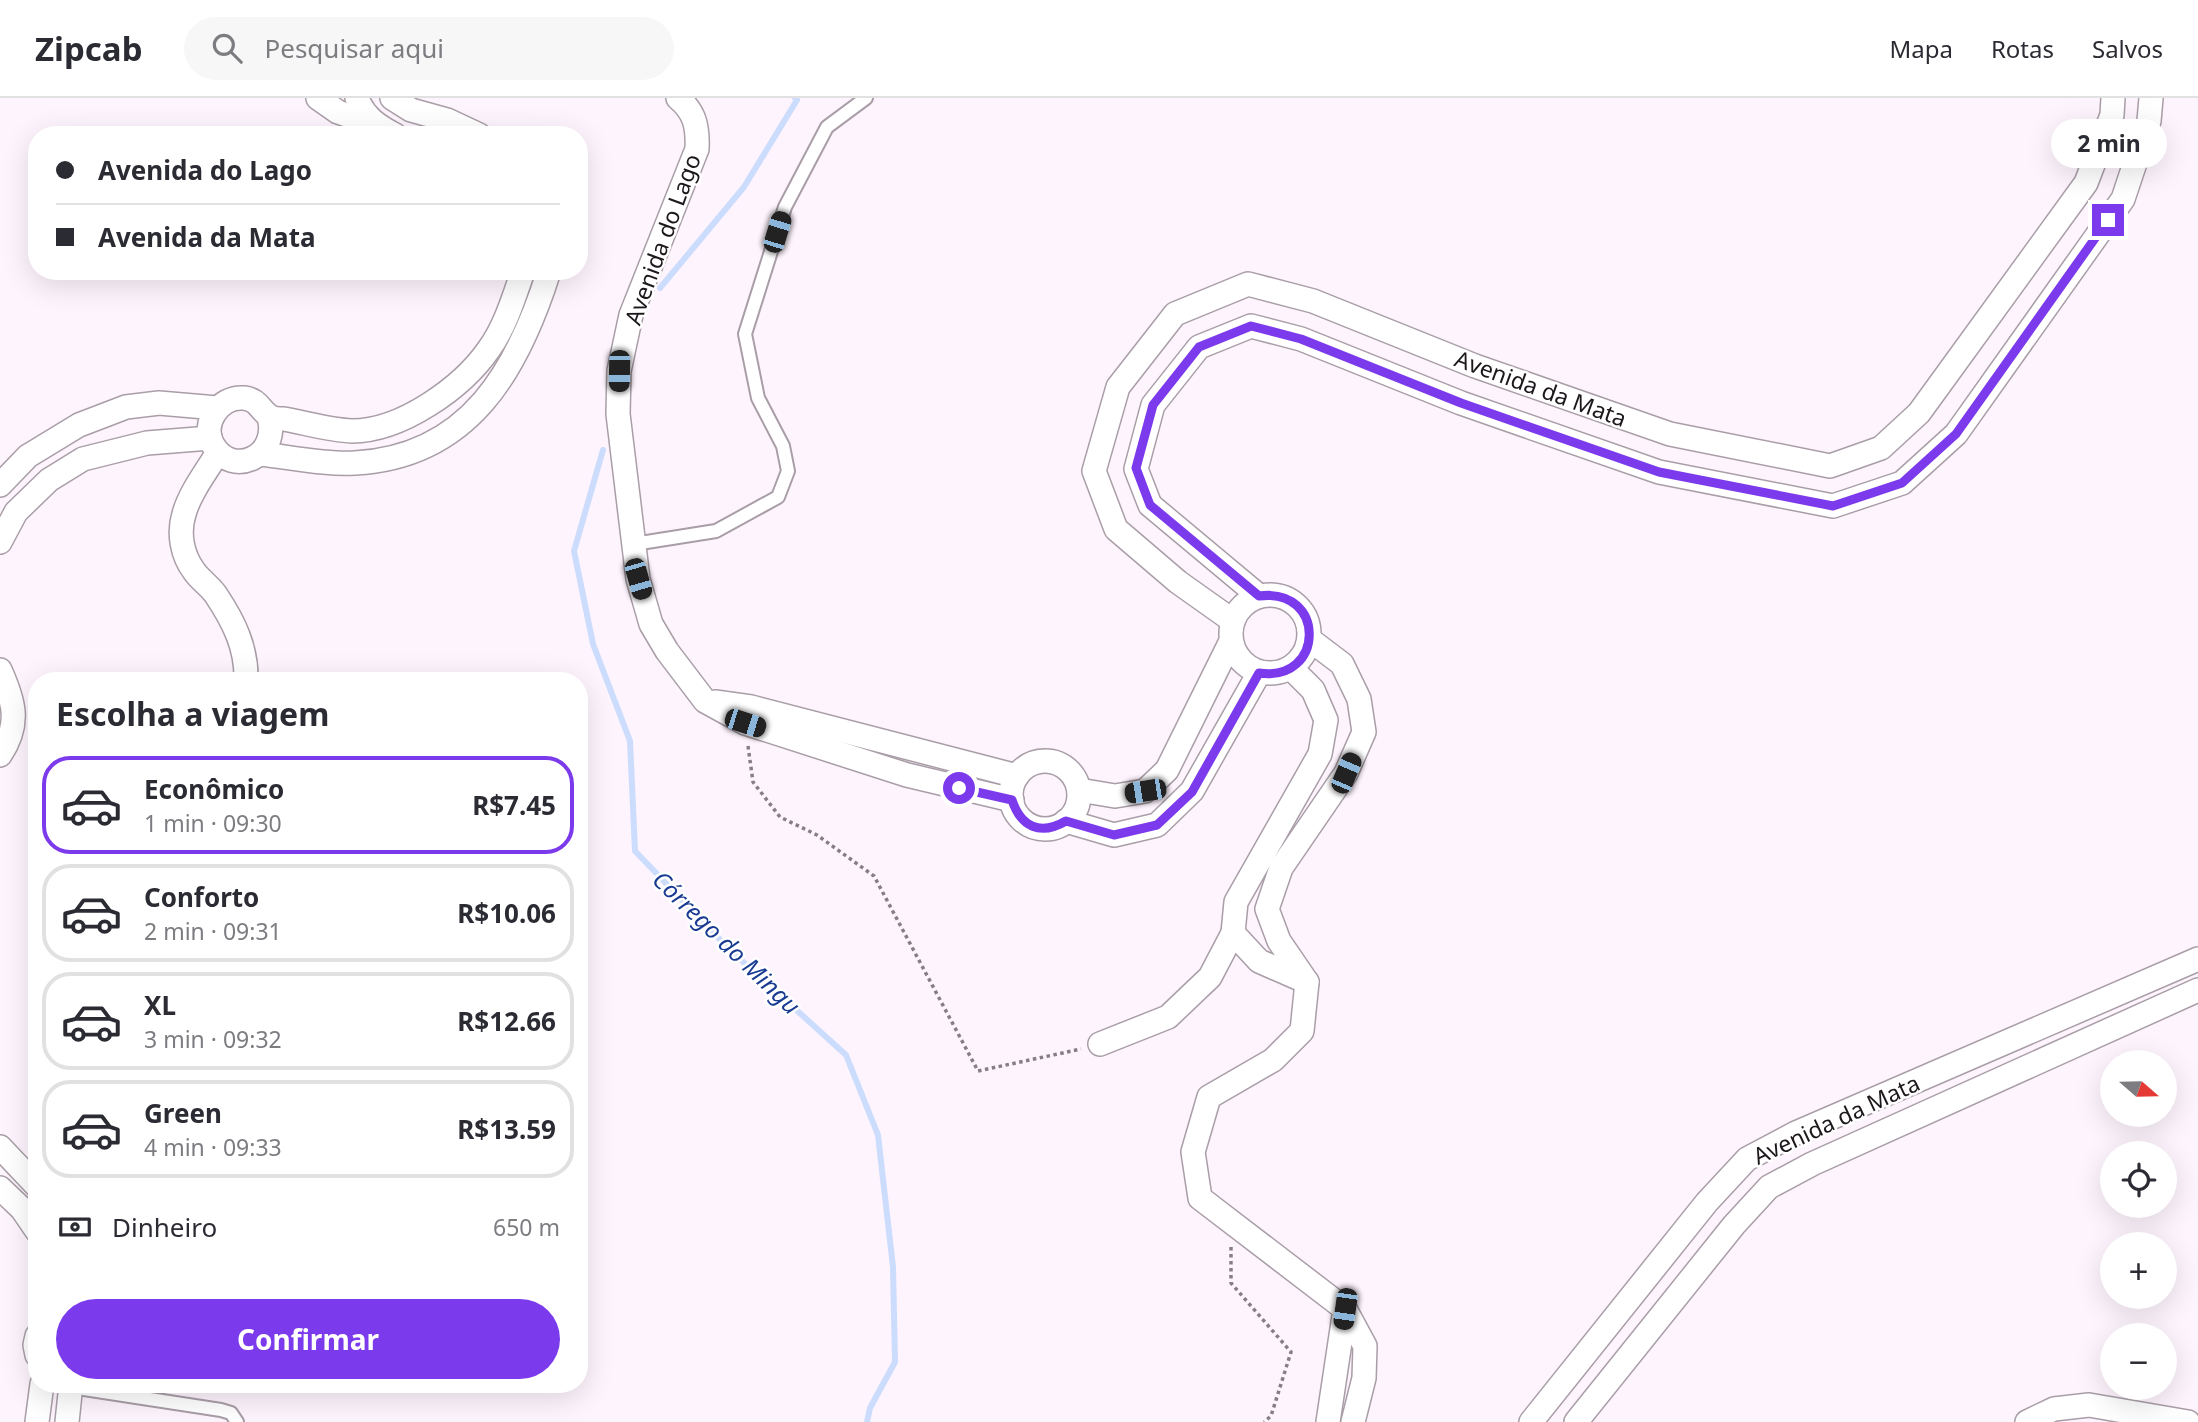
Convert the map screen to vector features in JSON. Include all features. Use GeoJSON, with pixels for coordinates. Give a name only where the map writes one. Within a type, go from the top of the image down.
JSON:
{"type":"FeatureCollection","features":[{"type":"Feature","properties":{"kind":"street"},"geometry":{"type":"LineString","coordinates":[[318,98],[338,112],[375,126]]}},
{"type":"Feature","properties":{"kind":"street"},"geometry":{"type":"LineString","coordinates":[[357,98],[365,114],[381,126]]}},
{"type":"Feature","properties":{"kind":"street"},"geometry":{"type":"LineString","coordinates":[[392,98],[411,110],[460,126]]}},
{"type":"Feature","properties":{"kind":"street","name":"Avenida do Lago"},"geometry":{"type":"LineString","coordinates":[[678,98],[688,107],[695,120],[697,149],[631,315],[619,371],[618,414],[638,579],[651,624],[667,651],[705,701],[745,723],[907,775],[1012,800]]}},
{"type":"Feature","properties":{"kind":"street","name":"Avenida da Mata"},"geometry":{"type":"LineString","coordinates":[[1232,631],[1116,529],[1094,471],[1118,387],[1175,314],[1248,284],[1313,301],[1475,366],[1670,434],[1830,466],[1881,448],[1919,413],[2086,183],[2112,115],[2113,98]]}},
{"type":"Feature","properties":{"kind":"street","name":"Avenida da Mata"},"geometry":{"type":"LineString","coordinates":[[1259,596],[1150,505],[1136,468],[1153,405],[1199,347],[1251,326],[1301,339],[1461,403],[1659,472],[1833,506],[1902,483],[1956,434],[2123,199],[2149,121],[2151,98]]}},
{"type":"Feature","properties":{"kind":"street"},"geometry":{"type":"LineString","coordinates":[[269,417],[352,431],[381,427],[413,415],[453,387],[489,349],[520,280]]}},
{"type":"Feature","properties":{"kind":"street"},"geometry":{"type":"LineString","coordinates":[[260,454],[354,464],[386,459],[431,443],[472,415],[505,377],[523,342],[546,280]]}},
{"type":"Feature","properties":{"kind":"street"},"geometry":{"type":"LineString","coordinates":[[0,542],[16,512],[49,480],[83,459],[147,443],[214,445],[230,460],[251,460],[267,447],[272,427],[269,417],[255,402],[246,398],[235,399],[217,408],[211,417],[214,445],[184,513],[181,539],[193,570],[214,592],[235,626],[247,660],[246,672]]}},
{"type":"Feature","properties":{"kind":"street"},"geometry":{"type":"LineString","coordinates":[[0,485],[28,456],[79,425],[125,407],[159,403],[217,408]]}},
{"type":"Feature","properties":{"kind":"street"},"geometry":{"type":"LineString","coordinates":[[1079,790],[1115,796],[1145,791],[1167,770],[1232,631],[1239,610],[1259,596],[1272,594],[1295,603],[1308,624],[1309,639],[1301,660],[1292,668],[1270,674],[1259,673],[1245,666],[1236,655],[1232,631]]}},
{"type":"Feature","properties":{"kind":"street"},"geometry":{"type":"LineString","coordinates":[[1309,639],[1342,664],[1359,699],[1364,732],[1346,773],[1281,868],[1267,909],[1279,941],[1307,982],[1302,1031],[1273,1060],[1209,1097],[1193,1153],[1200,1198],[1345,1309],[1365,1346],[1364,1378],[1353,1422]]}},
{"type":"Feature","properties":{"kind":"street"},"geometry":{"type":"LineString","coordinates":[[1100,1044],[1168,1017],[1210,977],[1233,933],[1236,902],[1320,754],[1326,720],[1313,690],[1292,668]]}},
{"type":"Feature","properties":{"kind":"street"},"geometry":{"type":"LineString","coordinates":[[0,670],[12,696],[13,722],[8,743],[0,755]]}},
{"type":"Feature","properties":{"kind":"street"},"geometry":{"type":"LineString","coordinates":[[1066,821],[1114,835],[1157,825],[1192,792],[1259,673]]}},
{"type":"Feature","properties":{"kind":"street"},"geometry":{"type":"LineString","coordinates":[[705,701],[751,707],[1017,776]]}},
{"type":"Feature","properties":{"kind":"street"},"geometry":{"type":"LineString","coordinates":[[1047,761],[1068,770],[1079,790],[1074,813],[1056,827],[1044,829],[1033,827],[1023,820],[1012,800],[1012,788],[1017,776],[1036,762],[1047,761]]}},
{"type":"Feature","properties":{"kind":"street"},"geometry":{"type":"LineString","coordinates":[[1233,933],[1259,961],[1307,982]]}},
{"type":"Feature","properties":{"kind":"street","name":"Avenida da Mata"},"geometry":{"type":"LineString","coordinates":[[1531,1422],[1707,1202],[1747,1159],[1796,1133],[2198,959]]}},
{"type":"Feature","properties":{"kind":"street","name":"Avenida da Mata"},"geometry":{"type":"LineString","coordinates":[[1576,1422],[1734,1225],[1769,1187],[1824,1158],[2198,989]]}},
{"type":"Feature","properties":{"kind":"street"},"geometry":{"type":"LineString","coordinates":[[0,1147],[28,1177]]}},
{"type":"Feature","properties":{"kind":"street"},"geometry":{"type":"LineString","coordinates":[[0,1188],[28,1218]]}},
{"type":"Feature","properties":{"kind":"street"},"geometry":{"type":"LineString","coordinates":[[1328,1422],[1345,1309]]}},
{"type":"Feature","properties":{"kind":"street"},"geometry":{"type":"LineString","coordinates":[[37,1422],[41,1393]]}},
{"type":"Feature","properties":{"kind":"street"},"geometry":{"type":"LineString","coordinates":[[67,1422],[70,1393]]}},
{"type":"Feature","properties":{"kind":"street"},"geometry":{"type":"LineString","coordinates":[[2026,1422],[2054,1409],[2089,1405],[2188,1422]]}},
{"type":"Feature","properties":{"kind":"lane"},"geometry":{"type":"LineString","coordinates":[[634,544],[716,531],[778,496],[788,471],[783,446],[758,398],[745,334],[785,207],[827,127],[866,98]]}},
{"type":"Feature","properties":{"kind":"lane"},"geometry":{"type":"LineString","coordinates":[[115,1393],[221,1410],[231,1413],[236,1422]]}},
{"type":"Feature","properties":{"kind":"path"},"geometry":{"type":"LineString","coordinates":[[745,723],[753,782],[780,817],[817,835],[874,876],[978,1071],[1100,1044]]}},
{"type":"Feature","properties":{"kind":"path"},"geometry":{"type":"LineString","coordinates":[[1232,1223],[1231,1283],[1291,1352],[1271,1416],[1264,1422]]}},
{"type":"Feature","properties":{"kind":"waterway","name":"Córrego do Mingu"},"geometry":{"type":"LineString","coordinates":[[660,288],[744,187],[797,100],[795,98]]}},
{"type":"Feature","properties":{"kind":"waterway","name":"Córrego do Mingu"},"geometry":{"type":"LineString","coordinates":[[603,450],[574,551],[593,644],[630,741],[635,851],[729,949],[846,1055],[878,1135],[893,1267],[895,1362],[870,1408],[867,1422]]}},
{"type":"Feature","properties":{"kind":"route"},"geometry":{"type":"LineString","coordinates":[[959,788],[1012,800],[1016,811],[1033,827],[1056,827],[1066,821],[1114,835],[1157,825],[1192,792],[1259,673],[1281,673],[1301,660],[1309,639],[1308,624],[1303,612],[1295,603],[1284,597],[1272,594],[1259,596],[1202,551],[1150,505],[1136,468],[1153,405],[1199,347],[1251,326],[1301,339],[1461,403],[1659,472],[1833,506],[1902,483],[1956,434],[2108,220]]}}]}
